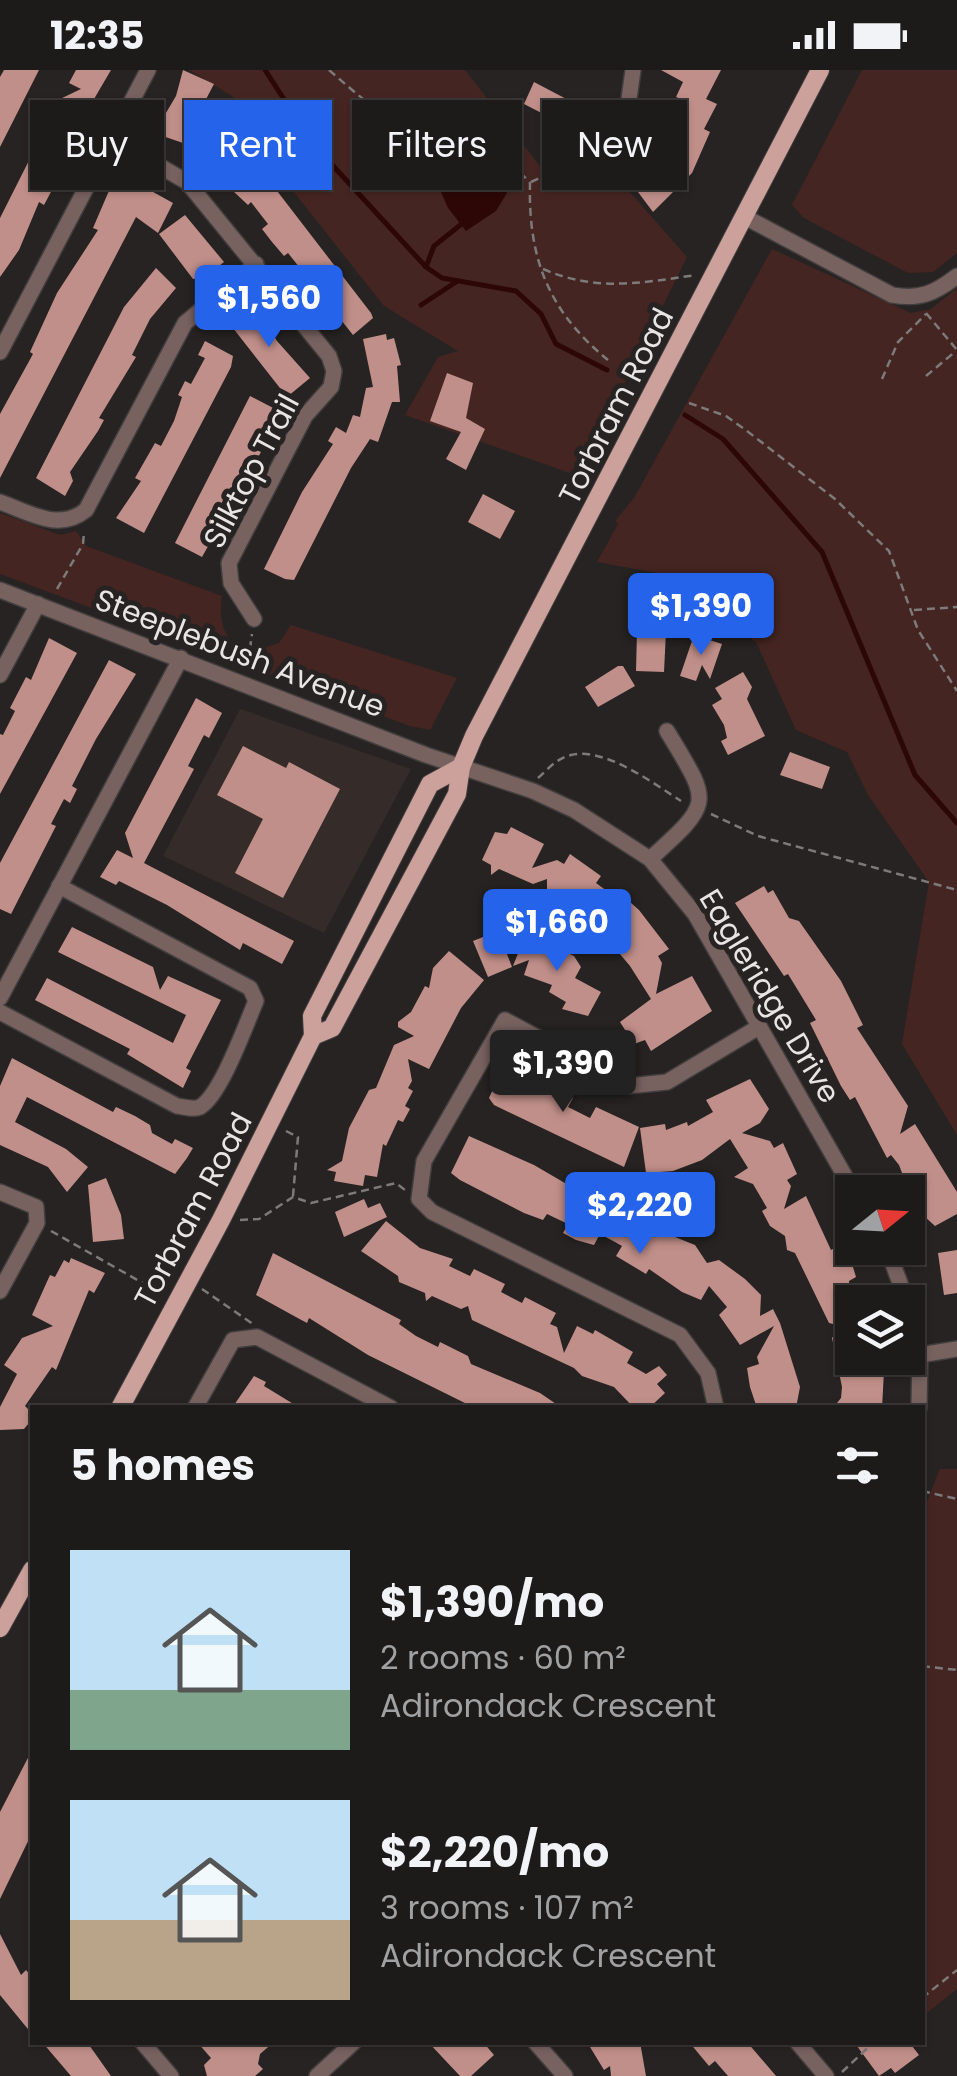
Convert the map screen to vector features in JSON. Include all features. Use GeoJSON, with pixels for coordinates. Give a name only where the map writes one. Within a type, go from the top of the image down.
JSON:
{"type":"FeatureCollection","features":[{"type":"Feature","properties":{"kind":"main road","name":"Torbram Road"},"geometry":{"type":"LineString","coordinates":[[313,1036],[332,1028],[457,794],[461,766],[820,70]]}},
{"type":"Feature","properties":{"kind":"main road","name":"Torbram Road"},"geometry":{"type":"LineString","coordinates":[[122,1405],[221,1220],[313,1036],[312,1016],[430,784],[461,766]]}},
{"type":"Feature","properties":{"kind":"main road"},"geometry":{"type":"LineString","coordinates":[[0,1628],[30,1574]]}},
{"type":"Feature","properties":{"kind":"street"},"geometry":{"type":"LineString","coordinates":[[134,100],[148,70]]}},
{"type":"Feature","properties":{"kind":"street"},"geometry":{"type":"LineString","coordinates":[[629,100],[633,70]]}},
{"type":"Feature","properties":{"kind":"street","name":"Silktop Trail"},"geometry":{"type":"LineString","coordinates":[[164,169],[186,182],[256,264],[329,356],[334,372],[331,387],[306,416],[229,563],[231,582],[254,619]]}},
{"type":"Feature","properties":{"kind":"street"},"geometry":{"type":"LineString","coordinates":[[0,352],[88,190]]}},
{"type":"Feature","properties":{"kind":"street"},"geometry":{"type":"LineString","coordinates":[[745,217],[892,295],[922,296],[957,276]]}},
{"type":"Feature","properties":{"kind":"street"},"geometry":{"type":"LineString","coordinates":[[0,502],[55,522],[72,522],[86,510],[184,323],[256,264]]}},
{"type":"Feature","properties":{"kind":"street","name":"Steeplebush Avenue"},"geometry":{"type":"LineString","coordinates":[[0,590],[461,766]]}},
{"type":"Feature","properties":{"kind":"street"},"geometry":{"type":"LineString","coordinates":[[0,675],[38,604]]}},
{"type":"Feature","properties":{"kind":"street"},"geometry":{"type":"LineString","coordinates":[[0,998],[181,658]]}},
{"type":"Feature","properties":{"kind":"street"},"geometry":{"type":"LineString","coordinates":[[650,859],[698,811],[699,784],[666,731]]}},
{"type":"Feature","properties":{"kind":"street","name":"Eagleridge Drive"},"geometry":{"type":"LineString","coordinates":[[461,766],[534,791],[574,810],[650,859],[695,914],[844,1175]]}},
{"type":"Feature","properties":{"kind":"street"},"geometry":{"type":"LineString","coordinates":[[0,1012],[177,1106],[196,1109],[204,1105],[223,1075],[256,1000],[250,988],[59,886]]}},
{"type":"Feature","properties":{"kind":"street"},"geometry":{"type":"LineString","coordinates":[[715,1405],[708,1373],[680,1335],[432,1212],[419,1199],[424,1161],[505,1020],[628,1086],[667,1082],[757,1028]]}},
{"type":"Feature","properties":{"kind":"street"},"geometry":{"type":"LineString","coordinates":[[0,1192],[36,1206],[37,1223],[0,1291]]}},
{"type":"Feature","properties":{"kind":"street"},"geometry":{"type":"LineString","coordinates":[[197,1405],[233,1340],[258,1337],[385,1405]]}},
{"type":"Feature","properties":{"kind":"street"},"geometry":{"type":"LineString","coordinates":[[925,1355],[957,1349]]}},
{"type":"Feature","properties":{"kind":"street"},"geometry":{"type":"LineString","coordinates":[[918,1405],[919,1375]]}},
{"type":"Feature","properties":{"kind":"street"},"geometry":{"type":"LineString","coordinates":[[145,2045],[171,2076]]}},
{"type":"Feature","properties":{"kind":"street"},"geometry":{"type":"LineString","coordinates":[[317,2076],[351,2045]]}},
{"type":"Feature","properties":{"kind":"street"},"geometry":{"type":"LineString","coordinates":[[538,2045],[565,2076]]}},
{"type":"Feature","properties":{"kind":"street"},"geometry":{"type":"LineString","coordinates":[[800,2045],[826,2076]]}},
{"type":"Feature","properties":{"kind":"path"},"geometry":{"type":"LineString","coordinates":[[329,70],[376,112],[429,139],[485,150],[511,161],[530,183],[528,228],[562,316],[608,360]]}},
{"type":"Feature","properties":{"kind":"path"},"geometry":{"type":"LineString","coordinates":[[530,183],[542,177]]}},
{"type":"Feature","properties":{"kind":"path"},"geometry":{"type":"LineString","coordinates":[[542,268],[584,283],[617,287],[717,272]]}},
{"type":"Feature","properties":{"kind":"path"},"geometry":{"type":"LineString","coordinates":[[882,380],[898,342],[926,314],[957,350],[926,376]]}},
{"type":"Feature","properties":{"kind":"path"},"geometry":{"type":"LineString","coordinates":[[688,403],[726,416],[835,499],[889,551],[918,630],[957,691]]}},
{"type":"Feature","properties":{"kind":"path"},"geometry":{"type":"LineString","coordinates":[[57,589],[83,544],[86,510]]}},
{"type":"Feature","properties":{"kind":"path"},"geometry":{"type":"LineString","coordinates":[[912,610],[957,606]]}},
{"type":"Feature","properties":{"kind":"path"},"geometry":{"type":"LineString","coordinates":[[248,662],[254,619]]}},
{"type":"Feature","properties":{"kind":"path"},"geometry":{"type":"LineString","coordinates":[[534,791],[534,782],[547,770],[575,754],[624,768],[698,811],[758,836],[957,890]]}},
{"type":"Feature","properties":{"kind":"path"},"geometry":{"type":"LineString","coordinates":[[270,1122],[298,1138],[293,1197]]}},
{"type":"Feature","properties":{"kind":"path"},"geometry":{"type":"LineString","coordinates":[[293,1197],[311,1203],[396,1184],[419,1199]]}},
{"type":"Feature","properties":{"kind":"path"},"geometry":{"type":"LineString","coordinates":[[221,1220],[259,1219],[293,1197]]}},
{"type":"Feature","properties":{"kind":"path"},"geometry":{"type":"LineString","coordinates":[[37,1223],[177,1302]]}},
{"type":"Feature","properties":{"kind":"path"},"geometry":{"type":"LineString","coordinates":[[188,1281],[252,1320],[258,1337]]}},
{"type":"Feature","properties":{"kind":"path"},"geometry":{"type":"LineString","coordinates":[[925,1492],[957,1499]]}},
{"type":"Feature","properties":{"kind":"path"},"geometry":{"type":"LineString","coordinates":[[925,1666],[957,1670]]}},
{"type":"Feature","properties":{"kind":"path"},"geometry":{"type":"LineString","coordinates":[[925,1996],[957,1970]]}},
{"type":"Feature","properties":{"kind":"path"},"geometry":{"type":"LineString","coordinates":[[838,2076],[871,2045]]}},
{"type":"Feature","properties":{"kind":"shaded area"},"geometry":{"type":"Polygon","coordinates":[[[189,70],[465,70],[488,100],[352,100],[352,190],[522,190],[522,143],[542,165],[542,190],[628,190],[687,257],[609,415],[573,474],[405,415],[438,357],[458,351],[384,306],[292,190],[332,190],[332,100],[235,100],[189,70]]]}},
{"type":"Feature","properties":{"kind":"shaded area"},"geometry":{"type":"Polygon","coordinates":[[[862,70],[957,70],[957,253],[933,272],[908,273],[804,218],[792,205],[862,70]]]}},
{"type":"Feature","properties":{"kind":"shaded area"},"geometry":{"type":"Polygon","coordinates":[[[440,190],[507,193],[496,211],[466,231],[440,190]]]}},
{"type":"Feature","properties":{"kind":"shaded area"},"geometry":{"type":"Polygon","coordinates":[[[772,249],[911,313],[931,309],[957,288],[957,1135],[902,1044],[929,882],[868,795],[847,752],[796,730],[757,644],[705,590],[690,579],[597,562],[618,524],[615,521],[634,498],[772,249]]]}},
{"type":"Feature","properties":{"kind":"shaded area"},"geometry":{"type":"Polygon","coordinates":[[[0,513],[60,535],[76,531],[86,546],[222,596],[222,624],[233,642],[242,646],[279,643],[291,625],[457,678],[430,730],[410,726],[0,574],[0,513]]]}},
{"type":"Feature","properties":{"kind":"shaded area"},"geometry":{"type":"Polygon","coordinates":[[[240,709],[411,769],[324,933],[163,856],[240,709]]]}},
{"type":"Feature","properties":{"kind":"shaded area"},"geometry":{"type":"Polygon","coordinates":[[[940,1469],[957,1469],[957,1989],[925,2014],[925,1506],[940,1469]]]}},
{"type":"Feature","properties":{"kind":"building"},"geometry":{"type":"Polygon","coordinates":[[[4,70],[39,70],[0,147],[0,77],[4,70]]]}},
{"type":"Feature","properties":{"kind":"building"},"geometry":{"type":"Polygon","coordinates":[[[76,70],[111,70],[93,100],[59,100],[81,89],[69,83],[76,70]]]}},
{"type":"Feature","properties":{"kind":"building"},"geometry":{"type":"Polygon","coordinates":[[[183,70],[214,84],[206,100],[184,100],[183,143],[164,136],[164,116],[176,96],[183,70]]]}},
{"type":"Feature","properties":{"kind":"building"},"geometry":{"type":"Polygon","coordinates":[[[661,70],[721,70],[706,99],[717,104],[704,129],[710,132],[687,178],[687,100],[676,97],[683,82],[661,70]]]}},
{"type":"Feature","properties":{"kind":"building"},"geometry":{"type":"Polygon","coordinates":[[[534,82],[568,100],[542,100],[542,113],[524,104],[534,82]]]}},
{"type":"Feature","properties":{"kind":"building"},"geometry":{"type":"Polygon","coordinates":[[[30,158],[30,190],[52,190],[44,205],[39,202],[19,250],[0,277],[0,218],[30,158]]]}},
{"type":"Feature","properties":{"kind":"building"},"geometry":{"type":"Polygon","coordinates":[[[109,190],[150,190],[173,203],[158,233],[136,217],[0,478],[0,414],[33,354],[30,352],[57,293],[98,230],[93,228],[109,190]]]}},
{"type":"Feature","properties":{"kind":"building"},"geometry":{"type":"Polygon","coordinates":[[[276,190],[373,318],[353,335],[288,253],[284,256],[262,229],[268,224],[251,202],[248,205],[233,191],[276,190]]]}},
{"type":"Feature","properties":{"kind":"building"},"geometry":{"type":"Polygon","coordinates":[[[636,190],[675,190],[653,212],[636,190]]]}},
{"type":"Feature","properties":{"kind":"building"},"geometry":{"type":"Polygon","coordinates":[[[185,215],[224,262],[204,278],[193,279],[159,234],[185,215]]]}},
{"type":"Feature","properties":{"kind":"building"},"geometry":{"type":"Polygon","coordinates":[[[156,268],[176,288],[150,319],[132,355],[136,357],[99,418],[104,420],[70,472],[73,481],[65,496],[36,478],[124,307],[156,268]]]}},
{"type":"Feature","properties":{"kind":"building"},"geometry":{"type":"Polygon","coordinates":[[[254,302],[277,341],[310,378],[287,397],[229,323],[254,302]]]}},
{"type":"Feature","properties":{"kind":"building"},"geometry":{"type":"Polygon","coordinates":[[[386,334],[387,340],[394,338],[401,365],[397,366],[400,402],[392,402],[378,442],[370,439],[351,468],[294,580],[285,579],[264,569],[302,492],[333,444],[328,441],[336,427],[346,433],[353,415],[360,417],[366,388],[373,387],[363,339],[386,334]]]}},
{"type":"Feature","properties":{"kind":"building"},"geometry":{"type":"Polygon","coordinates":[[[205,341],[233,356],[231,367],[144,533],[116,518],[141,481],[135,478],[155,443],[161,446],[174,421],[182,397],[178,395],[185,381],[191,384],[205,358],[198,355],[205,341]]]}},
{"type":"Feature","properties":{"kind":"building"},"geometry":{"type":"Polygon","coordinates":[[[447,373],[473,383],[466,418],[485,429],[466,470],[446,459],[461,432],[430,421],[447,373]]]}},
{"type":"Feature","properties":{"kind":"building"},"geometry":{"type":"Polygon","coordinates":[[[250,396],[281,412],[274,425],[267,425],[254,449],[261,452],[202,557],[175,543],[250,396]]]}},
{"type":"Feature","properties":{"kind":"building"},"geometry":{"type":"Polygon","coordinates":[[[483,494],[515,511],[500,539],[468,522],[483,494]]]}},
{"type":"Feature","properties":{"kind":"building"},"geometry":{"type":"Polygon","coordinates":[[[637,631],[666,631],[664,672],[636,671],[637,631]]]}},
{"type":"Feature","properties":{"kind":"building"},"geometry":{"type":"Polygon","coordinates":[[[694,635],[722,644],[710,679],[702,665],[696,681],[680,676],[694,635]]]}},
{"type":"Feature","properties":{"kind":"building"},"geometry":{"type":"Polygon","coordinates":[[[49,638],[77,653],[0,794],[0,734],[3,735],[15,711],[10,708],[26,677],[31,680],[49,638]]]}},
{"type":"Feature","properties":{"kind":"building"},"geometry":{"type":"Polygon","coordinates":[[[109,660],[136,674],[96,739],[72,786],[77,789],[70,803],[64,799],[51,824],[56,826],[11,914],[0,909],[0,863],[109,660]]]}},
{"type":"Feature","properties":{"kind":"building"},"geometry":{"type":"Polygon","coordinates":[[[623,666],[635,686],[598,707],[585,687],[623,666]]]}},
{"type":"Feature","properties":{"kind":"building"},"geometry":{"type":"Polygon","coordinates":[[[743,672],[752,687],[747,699],[765,736],[728,755],[721,741],[727,738],[724,725],[712,705],[722,699],[715,688],[743,672]]]}},
{"type":"Feature","properties":{"kind":"building"},"geometry":{"type":"Polygon","coordinates":[[[196,698],[222,713],[209,738],[204,735],[188,766],[194,769],[144,863],[294,941],[282,964],[243,943],[240,950],[167,905],[119,881],[116,885],[100,877],[117,850],[133,858],[125,833],[196,698]]]}},
{"type":"Feature","properties":{"kind":"building"},"geometry":{"type":"Polygon","coordinates":[[[243,746],[286,768],[289,762],[340,789],[283,898],[235,873],[263,819],[217,795],[243,746]]]}},
{"type":"Feature","properties":{"kind":"building"},"geometry":{"type":"Polygon","coordinates":[[[790,752],[830,767],[822,789],[780,775],[790,752]]]}},
{"type":"Feature","properties":{"kind":"building"},"geometry":{"type":"Polygon","coordinates":[[[511,827],[544,844],[532,868],[557,860],[564,864],[570,854],[601,876],[596,883],[618,899],[622,895],[639,910],[669,949],[658,956],[662,963],[656,994],[692,976],[712,1011],[651,1051],[645,1040],[634,1044],[620,1022],[651,999],[630,966],[604,935],[591,932],[592,924],[564,902],[565,889],[547,895],[547,879],[533,884],[499,869],[491,875],[491,865],[482,860],[495,832],[507,834],[511,827]]]}},
{"type":"Feature","properties":{"kind":"building"},"geometry":{"type":"Polygon","coordinates":[[[764,886],[768,893],[773,890],[789,918],[799,921],[841,981],[863,1025],[857,1028],[908,1106],[900,1134],[915,1124],[957,1192],[957,1214],[935,1226],[925,1217],[925,1175],[903,1175],[891,1155],[887,1158],[855,1097],[850,1100],[841,1086],[810,1023],[816,1020],[788,974],[784,976],[735,903],[764,886]]]}},
{"type":"Feature","properties":{"kind":"building"},"geometry":{"type":"Polygon","coordinates":[[[72,927],[153,967],[160,990],[168,976],[221,1000],[186,1068],[191,1071],[183,1088],[127,1054],[130,1049],[35,1000],[47,978],[173,1043],[186,1015],[58,952],[72,927]]]}},
{"type":"Feature","properties":{"kind":"building"},"geometry":{"type":"Polygon","coordinates":[[[498,931],[512,967],[488,977],[473,941],[498,931]]]}},
{"type":"Feature","properties":{"kind":"building"},"geometry":{"type":"Polygon","coordinates":[[[526,933],[574,956],[581,967],[575,978],[601,992],[588,1016],[562,1009],[566,1002],[549,992],[552,985],[524,975],[529,960],[513,966],[526,933]]]}},
{"type":"Feature","properties":{"kind":"building"},"geometry":{"type":"Polygon","coordinates":[[[449,951],[484,980],[461,1008],[429,1069],[408,1059],[412,1081],[408,1088],[413,1091],[405,1106],[410,1109],[403,1122],[398,1120],[386,1146],[383,1144],[377,1177],[365,1175],[363,1186],[334,1181],[336,1172],[327,1170],[342,1161],[349,1128],[369,1090],[376,1088],[394,1045],[414,1036],[398,1027],[398,1022],[411,1012],[425,986],[429,988],[433,968],[449,951]]]}},
{"type":"Feature","properties":{"kind":"building"},"geometry":{"type":"Polygon","coordinates":[[[12,1058],[113,1112],[116,1107],[135,1116],[150,1125],[152,1133],[172,1144],[175,1139],[193,1148],[175,1174],[27,1097],[15,1122],[66,1149],[88,1167],[67,1192],[48,1167],[0,1145],[0,1086],[12,1058]]]}},
{"type":"Feature","properties":{"kind":"building"},"geometry":{"type":"Polygon","coordinates":[[[511,1064],[573,1098],[568,1107],[590,1118],[596,1107],[639,1127],[624,1167],[494,1105],[489,1098],[503,1067],[511,1064]]]}},
{"type":"Feature","properties":{"kind":"building"},"geometry":{"type":"Polygon","coordinates":[[[750,1079],[769,1109],[760,1123],[742,1133],[770,1141],[774,1148],[783,1143],[797,1174],[787,1180],[791,1186],[784,1209],[806,1196],[831,1250],[835,1248],[835,1265],[852,1265],[856,1277],[849,1285],[835,1285],[835,1324],[829,1323],[795,1253],[787,1250],[785,1236],[770,1226],[762,1211],[767,1208],[753,1184],[734,1177],[748,1168],[730,1139],[702,1160],[673,1171],[646,1173],[640,1128],[665,1124],[666,1130],[687,1122],[688,1126],[713,1112],[706,1100],[750,1079]]]}},
{"type":"Feature","properties":{"kind":"building"},"geometry":{"type":"Polygon","coordinates":[[[469,1136],[534,1165],[606,1207],[642,1220],[646,1232],[655,1229],[695,1245],[707,1263],[719,1260],[761,1295],[760,1316],[773,1309],[800,1387],[797,1405],[756,1405],[750,1387],[747,1368],[759,1364],[757,1357],[774,1326],[740,1345],[719,1315],[727,1307],[709,1286],[701,1300],[682,1292],[649,1269],[646,1274],[616,1256],[622,1246],[600,1234],[594,1245],[576,1240],[563,1233],[568,1224],[547,1214],[543,1220],[524,1213],[451,1173],[469,1136]]]}},
{"type":"Feature","properties":{"kind":"building"},"geometry":{"type":"Polygon","coordinates":[[[106,1178],[121,1215],[124,1239],[93,1242],[88,1185],[106,1178]]]}},
{"type":"Feature","properties":{"kind":"building"},"geometry":{"type":"Polygon","coordinates":[[[364,1199],[368,1208],[380,1203],[387,1217],[344,1237],[335,1212],[364,1199]]]}},
{"type":"Feature","properties":{"kind":"building"},"geometry":{"type":"Polygon","coordinates":[[[386,1221],[420,1248],[453,1259],[449,1266],[470,1276],[474,1269],[505,1284],[501,1292],[522,1303],[525,1297],[556,1313],[550,1324],[557,1327],[564,1353],[577,1326],[593,1334],[595,1330],[633,1352],[627,1363],[646,1374],[659,1366],[667,1375],[657,1384],[665,1393],[652,1405],[631,1405],[614,1387],[582,1376],[574,1368],[472,1320],[468,1306],[461,1309],[432,1296],[426,1301],[425,1293],[399,1282],[398,1276],[361,1251],[386,1221]]]}},
{"type":"Feature","properties":{"kind":"building"},"geometry":{"type":"Polygon","coordinates":[[[957,1250],[957,1293],[944,1295],[938,1253],[957,1250]]]}},
{"type":"Feature","properties":{"kind":"building"},"geometry":{"type":"Polygon","coordinates":[[[273,1253],[401,1320],[399,1324],[416,1336],[438,1347],[440,1342],[468,1356],[471,1364],[540,1393],[558,1405],[469,1405],[368,1355],[309,1318],[307,1323],[256,1295],[273,1253]]]}},
{"type":"Feature","properties":{"kind":"building"},"geometry":{"type":"Polygon","coordinates":[[[71,1258],[105,1273],[94,1293],[89,1290],[56,1370],[52,1367],[25,1406],[29,1423],[24,1429],[0,1430],[0,1407],[17,1374],[4,1365],[22,1338],[53,1326],[32,1315],[50,1275],[55,1277],[64,1260],[69,1263],[71,1258]]]}},
{"type":"Feature","properties":{"kind":"building"},"geometry":{"type":"Polygon","coordinates":[[[840,1375],[884,1375],[882,1405],[835,1405],[842,1387],[840,1375]]]}},
{"type":"Feature","properties":{"kind":"building"},"geometry":{"type":"Polygon","coordinates":[[[254,1376],[295,1405],[234,1405],[254,1376]]]}},
{"type":"Feature","properties":{"kind":"building"},"geometry":{"type":"Polygon","coordinates":[[[30,1754],[30,1837],[0,1899],[0,1812],[30,1754]]]}},
{"type":"Feature","properties":{"kind":"building"},"geometry":{"type":"Polygon","coordinates":[[[0,1934],[21,1975],[26,1970],[30,1975],[30,2032],[0,1995],[0,1934]]]}},
{"type":"Feature","properties":{"kind":"building"},"geometry":{"type":"Polygon","coordinates":[[[45,2045],[89,2045],[111,2076],[71,2076],[45,2045]]]}},
{"type":"Feature","properties":{"kind":"building"},"geometry":{"type":"Polygon","coordinates":[[[200,2045],[270,2045],[260,2054],[258,2064],[263,2069],[255,2076],[207,2076],[204,2065],[211,2058],[200,2045]]]}},
{"type":"Feature","properties":{"kind":"building"},"geometry":{"type":"Polygon","coordinates":[[[431,2045],[486,2045],[494,2055],[471,2076],[460,2076],[431,2045]]]}},
{"type":"Feature","properties":{"kind":"building"},"geometry":{"type":"Polygon","coordinates":[[[589,2045],[641,2045],[646,2076],[611,2076],[610,2066],[604,2070],[589,2045]]]}},
{"type":"Feature","properties":{"kind":"building"},"geometry":{"type":"Polygon","coordinates":[[[692,2045],[750,2045],[776,2076],[728,2076],[715,2061],[709,2066],[692,2045]]]}},
{"type":"Feature","properties":{"kind":"building"},"geometry":{"type":"Polygon","coordinates":[[[856,2045],[911,2045],[919,2055],[895,2073],[891,2068],[879,2076],[856,2045]]]}},
{"type":"Feature","properties":{"kind":"waterway"},"geometry":{"type":"LineString","coordinates":[[265,70],[313,144],[426,267],[442,278],[516,291],[541,314],[556,344],[607,370]]}},
{"type":"Feature","properties":{"kind":"waterway"},"geometry":{"type":"LineString","coordinates":[[426,267],[434,246],[464,222]]}},
{"type":"Feature","properties":{"kind":"waterway"},"geometry":{"type":"LineString","coordinates":[[421,305],[456,282]]}},
{"type":"Feature","properties":{"kind":"waterway"},"geometry":{"type":"LineString","coordinates":[[685,415],[723,439],[822,552],[915,775],[957,823]]}}]}
